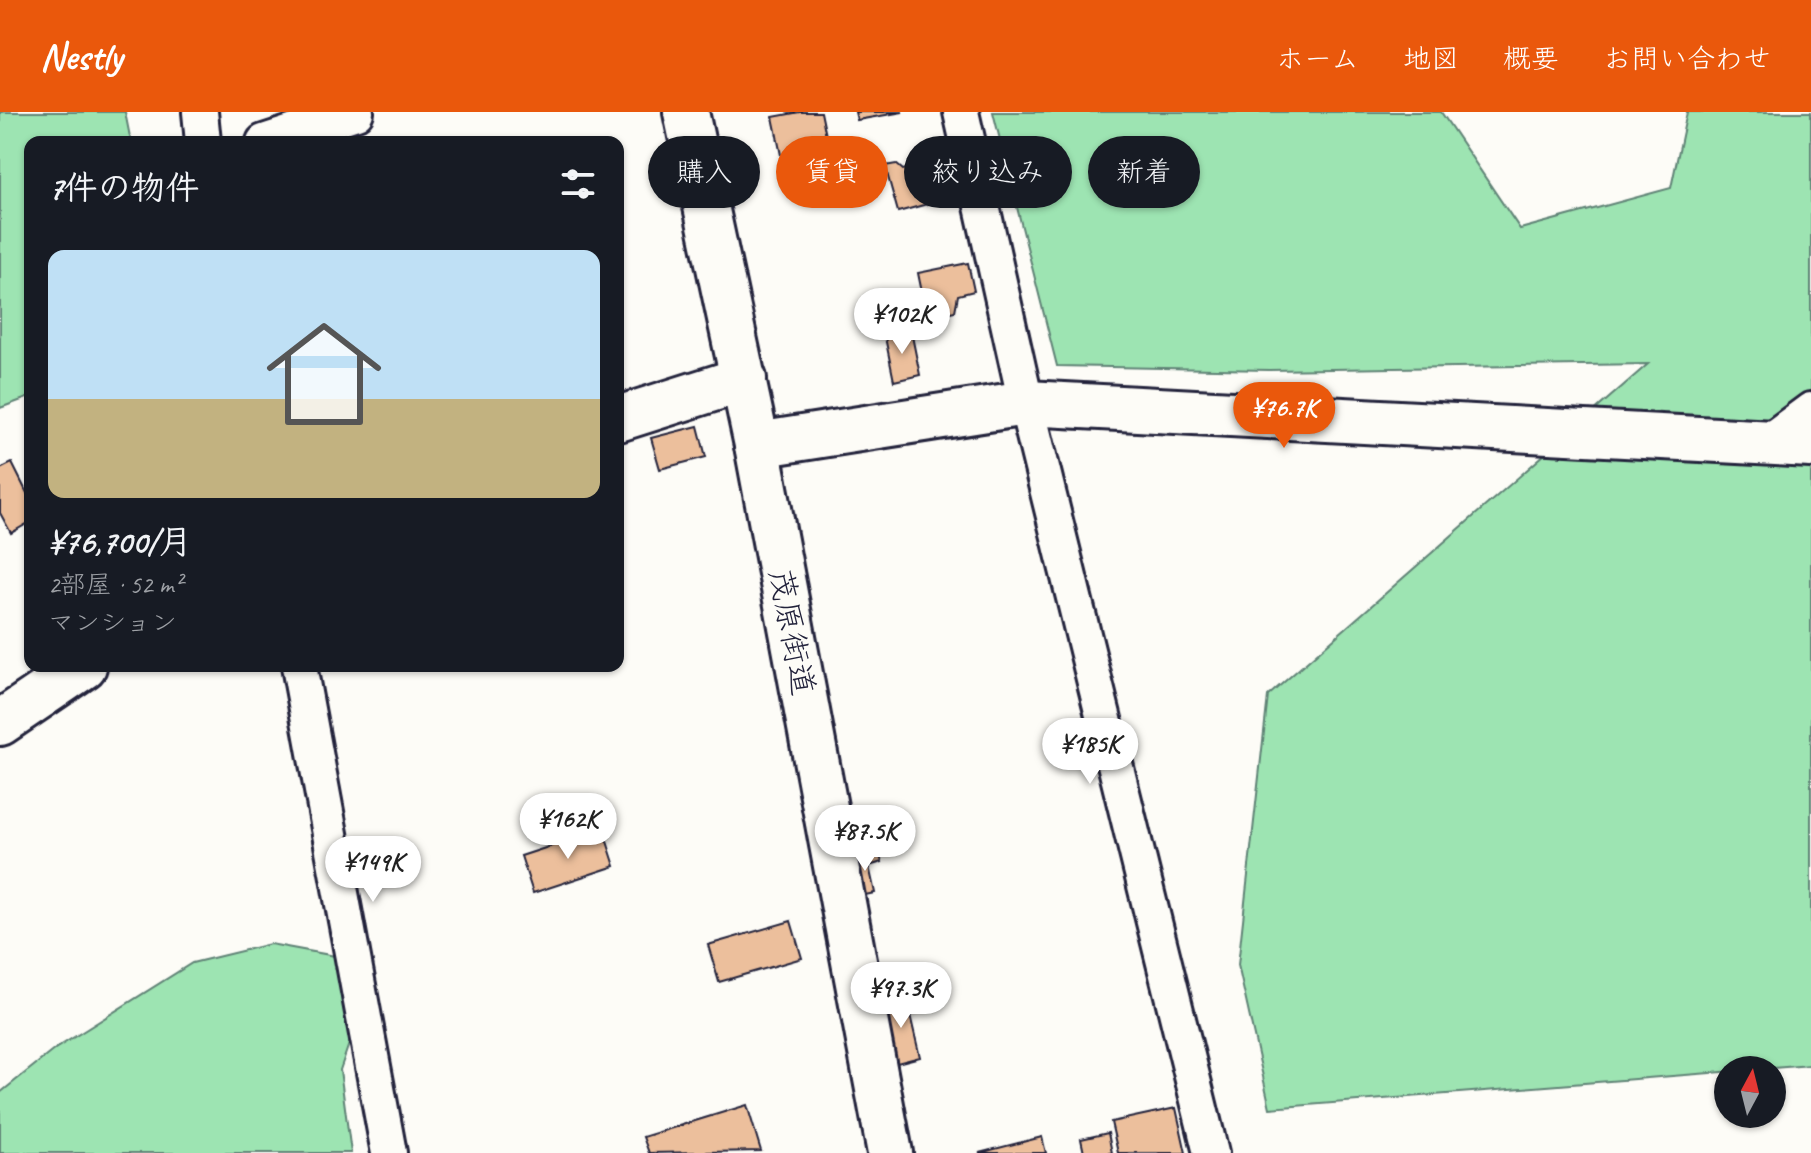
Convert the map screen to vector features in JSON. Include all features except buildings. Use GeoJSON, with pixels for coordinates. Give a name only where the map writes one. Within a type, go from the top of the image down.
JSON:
{"type":"FeatureCollection","features":[{"type":"Feature","properties":{"kind":"main road","name":"茂原街道"},"geometry":{"type":"LineString","coordinates":[[686,112],[757,445],[890,1153]]}},
{"type":"Feature","properties":{"kind":"main road"},"geometry":{"type":"LineString","coordinates":[[624,417],[744,379]]}},
{"type":"Feature","properties":{"kind":"main road"},"geometry":{"type":"LineString","coordinates":[[757,445],[1026,403],[1790,443]]}},
{"type":"Feature","properties":{"kind":"main road"},"geometry":{"type":"LineString","coordinates":[[0,723],[75,672]]}},
{"type":"Feature","properties":{"kind":"street"},"geometry":{"type":"LineString","coordinates":[[200,112],[202,136]]}},
{"type":"Feature","properties":{"kind":"street"},"geometry":{"type":"LineString","coordinates":[[282,136],[356,112]]}},
{"type":"Feature","properties":{"kind":"street"},"geometry":{"type":"LineString","coordinates":[[961,112],[1026,403],[1211,1153]]}},
{"type":"Feature","properties":{"kind":"street"},"geometry":{"type":"LineString","coordinates":[[1790,443],[1811,410]]}},
{"type":"Feature","properties":{"kind":"street"},"geometry":{"type":"LineString","coordinates":[[300,672],[389,1153]]}},
{"type":"Feature","properties":{"kind":"green space"},"geometry":{"type":"Polygon","coordinates":[[[0,112],[125,112],[130,136],[24,136],[24,399],[0,408],[0,112]]]}},
{"type":"Feature","properties":{"kind":"green space"},"geometry":{"type":"Polygon","coordinates":[[[993,112],[1441,112],[1520,229],[1671,188],[1687,112],[1811,112],[1811,1065],[1786,1067],[1786,1056],[1714,1056],[1714,1073],[1270,1108],[1238,965],[1268,696],[1648,364],[1269,370],[1057,366],[1017,208],[1072,208],[1072,136],[999,136],[993,112]]]}},
{"type":"Feature","properties":{"kind":"green space"},"geometry":{"type":"Polygon","coordinates":[[[270,944],[335,956],[362,1006],[340,1070],[351,1153],[0,1153],[0,1093],[55,1049],[192,963],[270,944]]]}}]}
